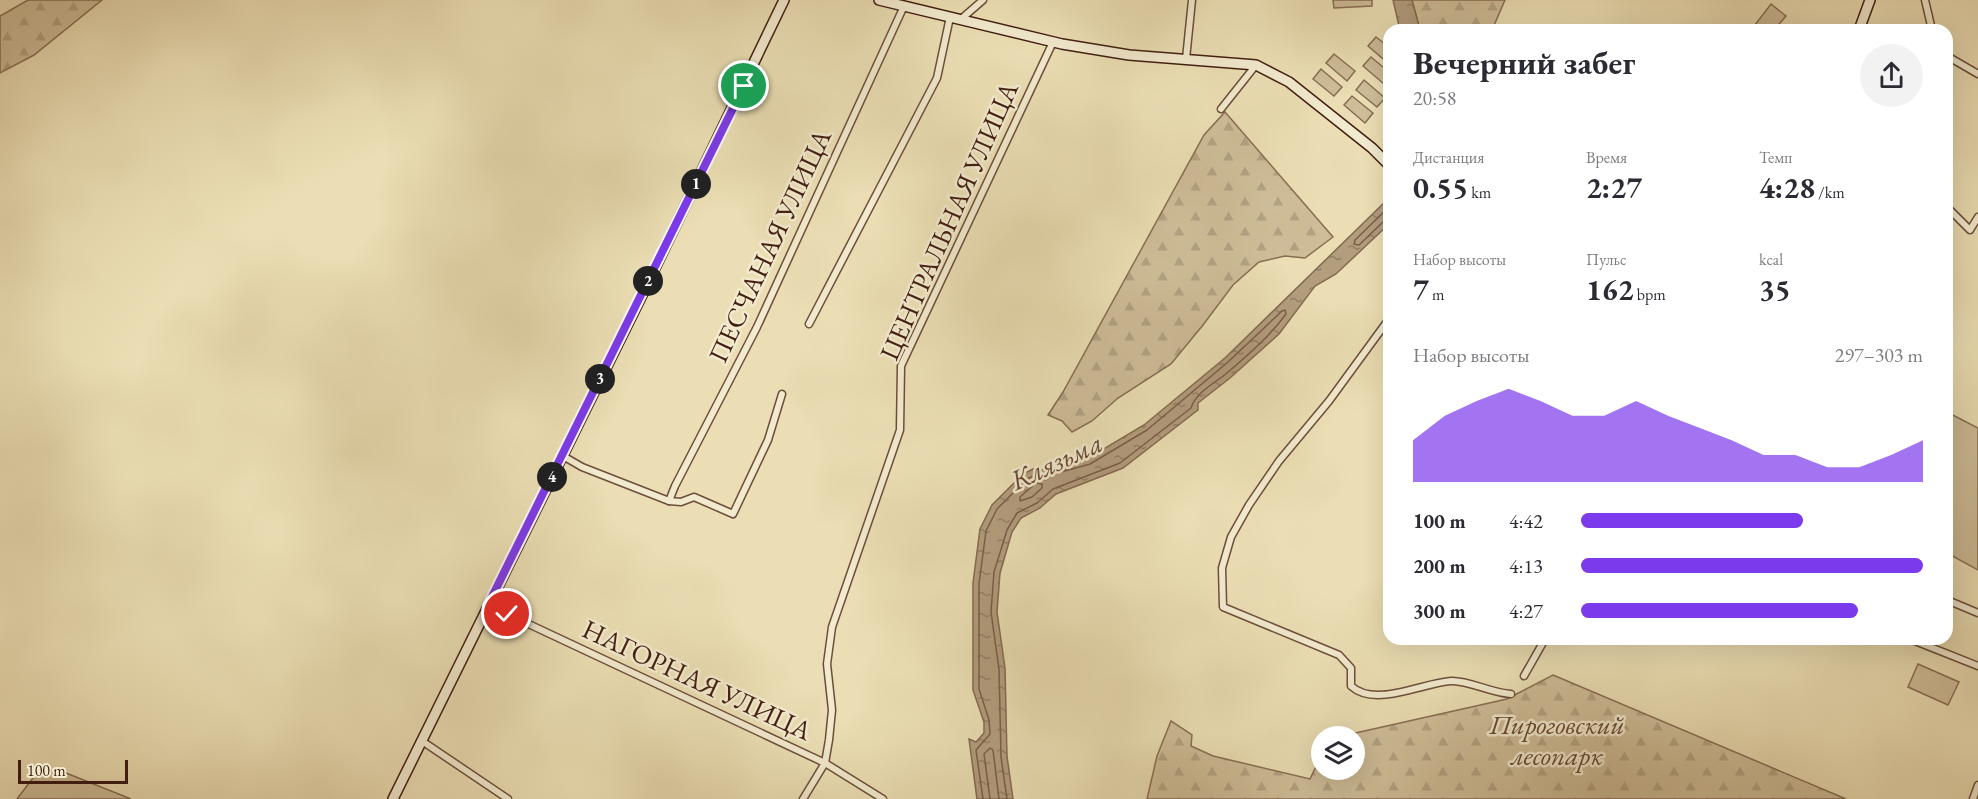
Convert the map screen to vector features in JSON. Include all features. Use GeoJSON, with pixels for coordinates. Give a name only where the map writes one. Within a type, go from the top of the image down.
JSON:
{"type":"FeatureCollection","features":[{"type":"Feature","properties":{"kind":"main road"},"geometry":{"type":"LineString","coordinates":[[393,799],[563,456],[784,0]]}},
{"type":"Feature","properties":{"kind":"main road"},"geometry":{"type":"LineString","coordinates":[[879,0],[1053,42],[1129,55],[1256,65],[1289,82],[1383,159]]}},
{"type":"Feature","properties":{"kind":"main road"},"geometry":{"type":"LineString","coordinates":[[1861,24],[1870,0]]}},
{"type":"Feature","properties":{"kind":"street"},"geometry":{"type":"LineString","coordinates":[[960,20],[983,0]]}},
{"type":"Feature","properties":{"kind":"street"},"geometry":{"type":"LineString","coordinates":[[1186,59],[1192,0]]}},
{"type":"Feature","properties":{"kind":"street"},"geometry":{"type":"LineString","coordinates":[[1925,0],[1931,24]]}},
{"type":"Feature","properties":{"kind":"street","name":"ПЕСЧАНАЯ УЛИЦА"},"geometry":{"type":"LineString","coordinates":[[669,501],[757,327],[904,6]]}},
{"type":"Feature","properties":{"kind":"street"},"geometry":{"type":"LineString","coordinates":[[809,324],[936,78],[950,17]]}},
{"type":"Feature","properties":{"kind":"street","name":"ЦЕНТРАЛЬНАЯ УЛИЦА"},"geometry":{"type":"LineString","coordinates":[[803,799],[825,763],[832,710],[827,664],[828,643],[900,430],[901,366],[1053,42]]}},
{"type":"Feature","properties":{"kind":"street"},"geometry":{"type":"LineString","coordinates":[[1953,59],[1978,74]]}},
{"type":"Feature","properties":{"kind":"street"},"geometry":{"type":"LineString","coordinates":[[1221,109],[1256,65]]}},
{"type":"Feature","properties":{"kind":"street"},"geometry":{"type":"LineString","coordinates":[[1953,213],[1970,230],[1978,216]]}},
{"type":"Feature","properties":{"kind":"street"},"geometry":{"type":"LineString","coordinates":[[1383,327],[1249,505],[1231,537],[1222,568],[1223,607],[1339,655],[1351,668],[1351,686],[1358,692],[1372,696],[1452,681],[1467,683],[1495,693],[1511,694]]}},
{"type":"Feature","properties":{"kind":"street"},"geometry":{"type":"LineString","coordinates":[[563,456],[669,501],[681,502],[693,497],[732,514],[768,440],[782,394]]}},
{"type":"Feature","properties":{"kind":"street"},"geometry":{"type":"LineString","coordinates":[[1953,603],[1978,613]]}},
{"type":"Feature","properties":{"kind":"street","name":"НАГОРНАЯ УЛИЦА"},"geometry":{"type":"LineString","coordinates":[[488,605],[825,763],[883,799]]}},
{"type":"Feature","properties":{"kind":"street"},"geometry":{"type":"LineString","coordinates":[[1524,675],[1542,645]]}},
{"type":"Feature","properties":{"kind":"street"},"geometry":{"type":"LineString","coordinates":[[1925,645],[1978,666]]}},
{"type":"Feature","properties":{"kind":"street"},"geometry":{"type":"LineString","coordinates":[[422,741],[508,799]]}},
{"type":"Feature","properties":{"kind":"street"},"geometry":{"type":"LineString","coordinates":[[1973,799],[1978,785]]}},
{"type":"Feature","properties":{"kind":"green space"},"geometry":{"type":"Polygon","coordinates":[[[28,0],[102,0],[34,55],[0,73],[0,16],[28,0]]]}},
{"type":"Feature","properties":{"kind":"green space"},"geometry":{"type":"Polygon","coordinates":[[[1333,0],[1372,0],[1372,6],[1334,8],[1333,0]]]}},
{"type":"Feature","properties":{"kind":"green space"},"geometry":{"type":"Polygon","coordinates":[[[1412,0],[1505,0],[1495,24],[1418,24],[1412,0]]]}},
{"type":"Feature","properties":{"kind":"green space"},"geometry":{"type":"Polygon","coordinates":[[[1771,4],[1786,16],[1779,24],[1756,24],[1771,4]]]}},
{"type":"Feature","properties":{"kind":"green space"},"geometry":{"type":"Polygon","coordinates":[[[1376,37],[1383,42],[1383,59],[1368,46],[1376,37]]]}},
{"type":"Feature","properties":{"kind":"green space"},"geometry":{"type":"Polygon","coordinates":[[[1334,54],[1355,71],[1347,81],[1326,63],[1334,54]]]}},
{"type":"Feature","properties":{"kind":"green space"},"geometry":{"type":"Polygon","coordinates":[[[1371,57],[1383,67],[1383,83],[1363,66],[1371,57]]]}},
{"type":"Feature","properties":{"kind":"green space"},"geometry":{"type":"Polygon","coordinates":[[[1321,69],[1342,87],[1334,96],[1313,79],[1321,69]]]}},
{"type":"Feature","properties":{"kind":"green space"},"geometry":{"type":"Polygon","coordinates":[[[1364,80],[1383,96],[1383,100],[1377,107],[1356,90],[1364,80]]]}},
{"type":"Feature","properties":{"kind":"green space"},"geometry":{"type":"Polygon","coordinates":[[[1352,96],[1373,113],[1365,123],[1344,105],[1352,96]]]}},
{"type":"Feature","properties":{"kind":"green space"},"geometry":{"type":"Polygon","coordinates":[[[1225,112],[1333,237],[1305,258],[1285,256],[1259,262],[1233,285],[1171,364],[1118,398],[1092,421],[1072,432],[1062,421],[1048,415],[1063,392],[1204,135],[1225,112]]]}},
{"type":"Feature","properties":{"kind":"green space"},"geometry":{"type":"Polygon","coordinates":[[[1953,415],[1978,428],[1978,570],[1953,556],[1953,415]]]}},
{"type":"Feature","properties":{"kind":"green space"},"geometry":{"type":"Polygon","coordinates":[[[1918,664],[1959,682],[1948,705],[1908,687],[1918,664]]]}},
{"type":"Feature","properties":{"kind":"green space","name":"Пироговский лесопарк"},"geometry":{"type":"Polygon","coordinates":[[[1553,675],[1846,799],[1147,799],[1157,756],[1171,721],[1192,735],[1191,746],[1213,756],[1310,779],[1311,777],[1311,780],[1365,780],[1365,731],[1507,699],[1553,675]]]}},
{"type":"Feature","properties":{"kind":"green space"},"geometry":{"type":"Polygon","coordinates":[[[56,769],[131,799],[17,799],[36,774],[56,769]]]}},
{"type":"Feature","properties":{"kind":"water"},"geometry":{"type":"Polygon","coordinates":[[[1393,0],[1412,0],[1418,24],[1399,24],[1393,0]]]}},
{"type":"Feature","properties":{"kind":"water"},"geometry":{"type":"Polygon","coordinates":[[[1383,204],[1383,230],[1336,274],[1315,286],[1279,334],[1198,403],[1198,410],[1123,468],[1056,494],[1040,508],[1021,518],[1012,532],[1000,573],[997,612],[1005,668],[1007,756],[1013,799],[977,799],[969,739],[976,742],[984,733],[984,722],[973,690],[973,583],[980,529],[992,505],[1023,474],[1033,469],[1046,470],[1087,459],[1144,425],[1225,358],[1383,204]]]}},
{"type":"Feature","properties":{"kind":"route"},"geometry":{"type":"LineString","coordinates":[[507,614],[488,605],[744,86]]}},
{"type":"Feature","properties":{"kind":"water label","name":"Клязьма"},"geometry":{"type":"Point","coordinates":[1056,461]}}]}
